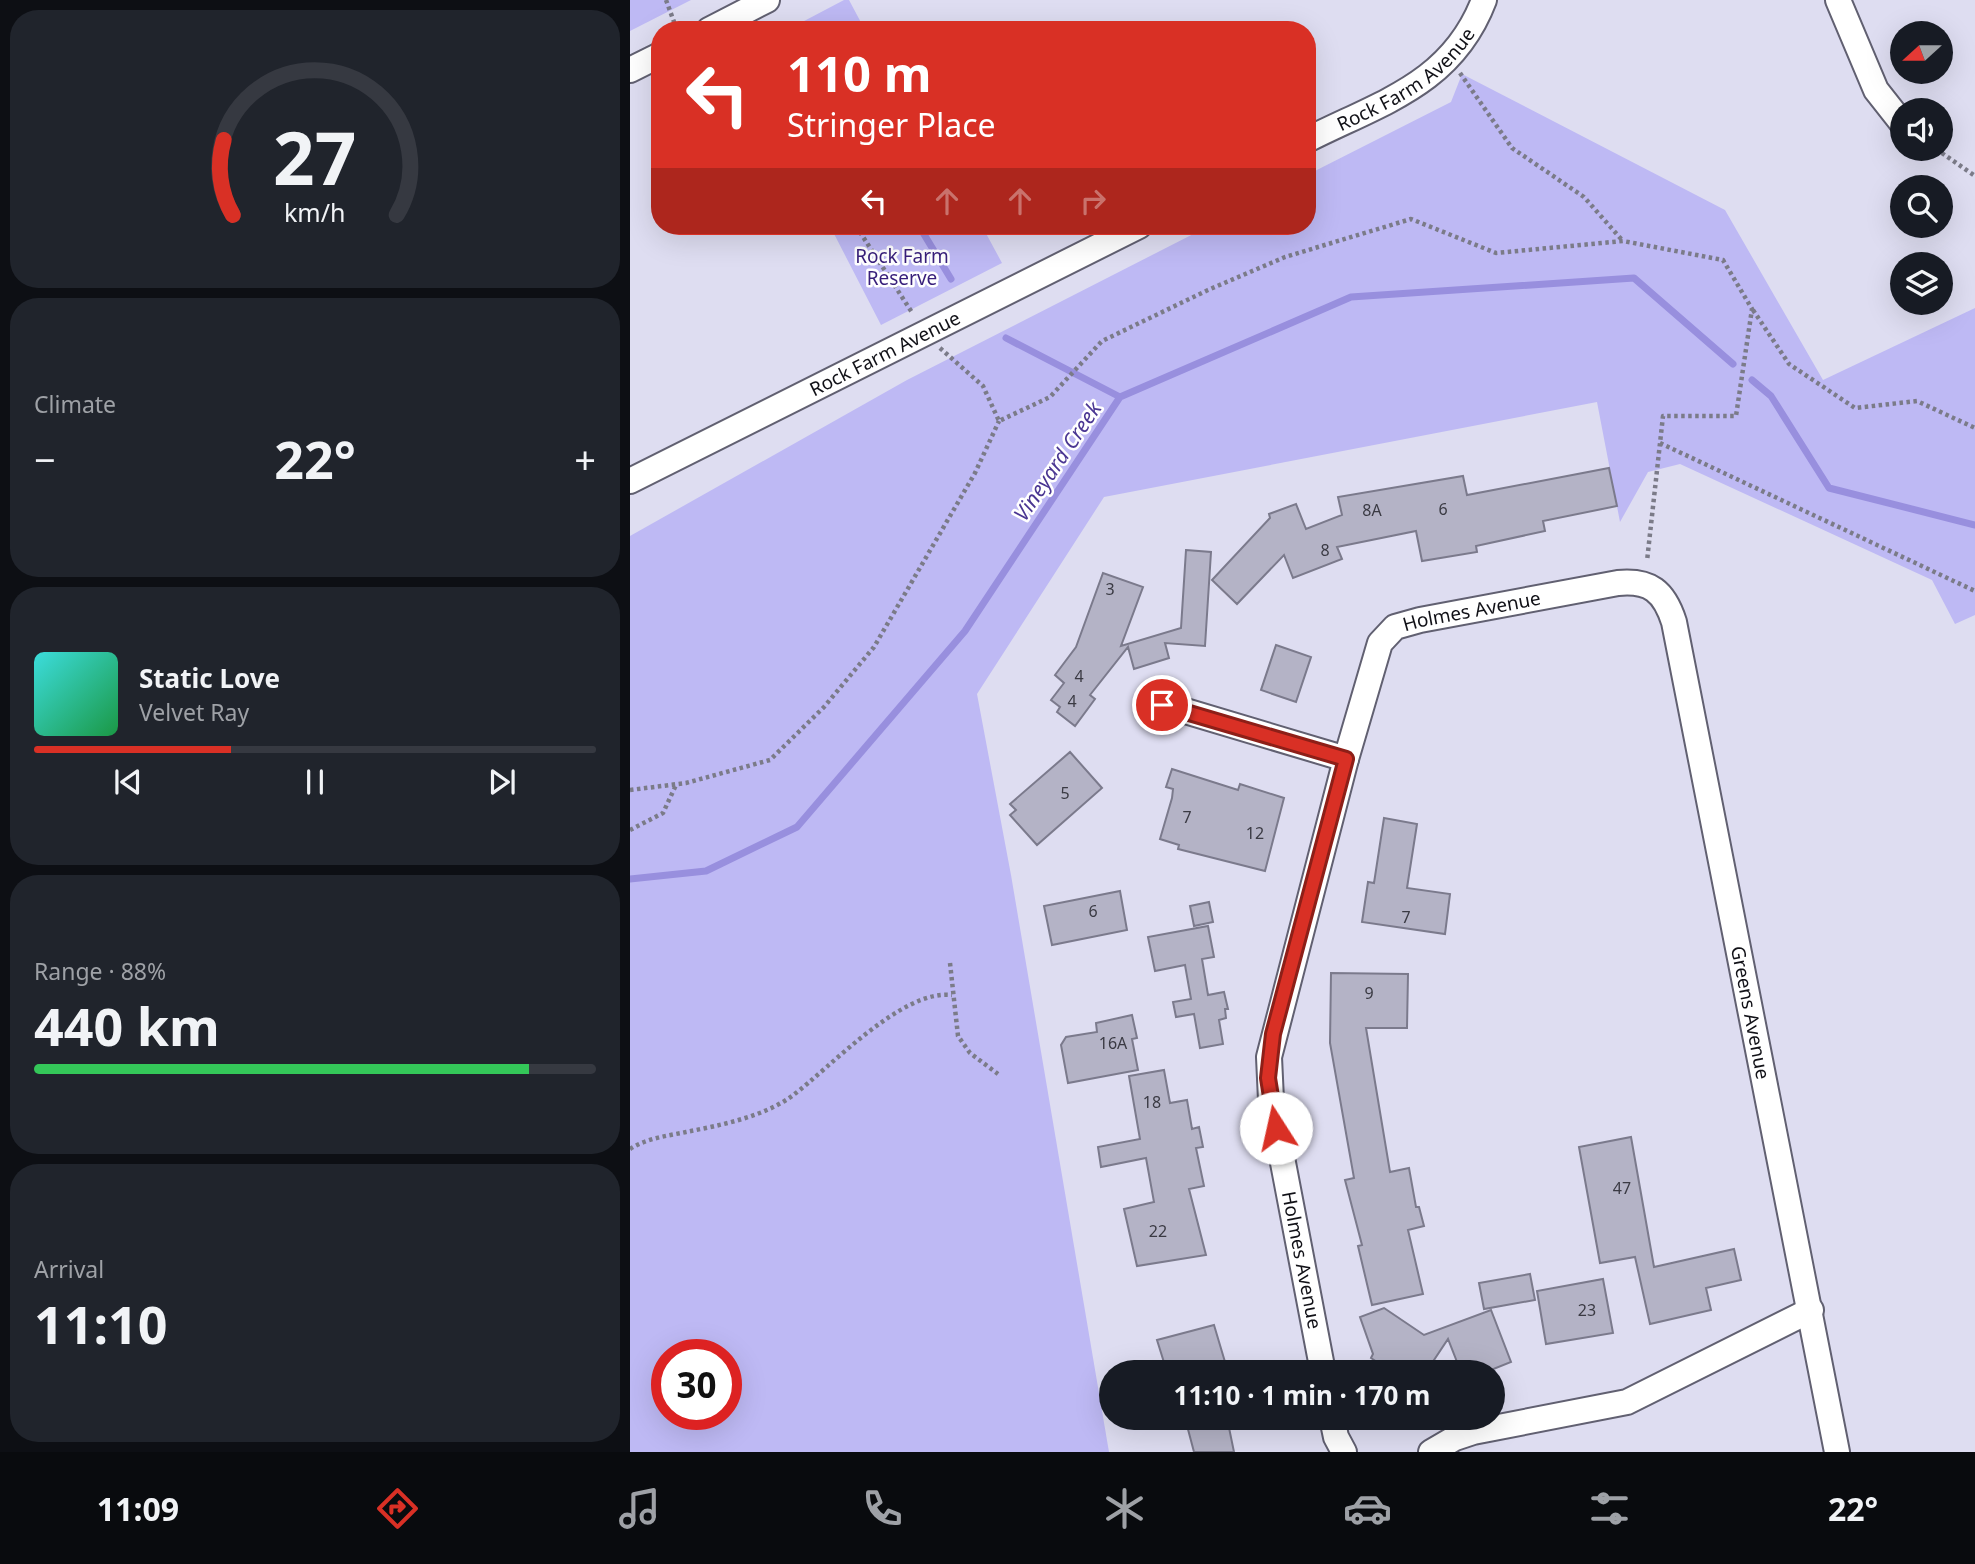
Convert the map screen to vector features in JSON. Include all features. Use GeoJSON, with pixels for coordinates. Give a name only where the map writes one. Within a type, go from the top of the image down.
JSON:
{"type":"FeatureCollection","features":[{"type":"Feature","properties":{"kind":"street"},"geometry":{"type":"LineString","coordinates":[[726,21],[767,0]]}},
{"type":"Feature","properties":{"kind":"street","name":"Rock Farm Avenue"},"geometry":{"type":"LineString","coordinates":[[1316,135],[1434,75],[1450,59],[1475,24],[1485,0]]}},
{"type":"Feature","properties":{"kind":"street"},"geometry":{"type":"LineString","coordinates":[[1838,0],[1876,90],[1890,108]]}},
{"type":"Feature","properties":{"kind":"street"},"geometry":{"type":"LineString","coordinates":[[630,71],[651,60]]}},
{"type":"Feature","properties":{"kind":"street","name":"Rock Farm Avenue"},"geometry":{"type":"LineString","coordinates":[[630,481],[1121,235]]}},
{"type":"Feature","properties":{"kind":"street","name":"Holmes Avenue"},"geometry":{"type":"LineString","coordinates":[[1321,1360],[1271,1100],[1269,1057],[1346,759],[1380,643],[1395,627],[1618,583],[1646,572]]}},
{"type":"Feature","properties":{"kind":"street","name":"Greens Avenue"},"geometry":{"type":"LineString","coordinates":[[1646,572],[1664,596],[1674,622],[1837,1452]]}},
{"type":"Feature","properties":{"kind":"street"},"geometry":{"type":"LineString","coordinates":[[1162,705],[1346,759]]}},
{"type":"Feature","properties":{"kind":"street"},"geometry":{"type":"LineString","coordinates":[[1431,1452],[1455,1438],[1473,1432],[1627,1402],[1811,1310]]}},
{"type":"Feature","properties":{"kind":"street"},"geometry":{"type":"LineString","coordinates":[[1336,1430],[1343,1452]]}},
{"type":"Feature","properties":{"kind":"path"},"geometry":{"type":"LineString","coordinates":[[666,0],[674,21]]}},
{"type":"Feature","properties":{"kind":"path"},"geometry":{"type":"LineString","coordinates":[[1450,59],[1512,148],[1584,197],[1623,241]]}},
{"type":"Feature","properties":{"kind":"path"},"geometry":{"type":"LineString","coordinates":[[1953,161],[1975,176]]}},
{"type":"Feature","properties":{"kind":"path"},"geometry":{"type":"LineString","coordinates":[[630,790],[677,784],[770,760],[824,707],[874,647],[975,473],[999,421],[1050,397],[1102,341],[1208,290],[1285,257],[1411,219],[1496,253],[1623,241],[1723,260],[1752,309],[1790,364],[1855,408],[1917,401],[1975,428]]}},
{"type":"Feature","properties":{"kind":"path"},"geometry":{"type":"LineString","coordinates":[[862,235],[925,334],[983,386],[999,421]]}},
{"type":"Feature","properties":{"kind":"path"},"geometry":{"type":"LineString","coordinates":[[1646,572],[1663,416],[1736,416],[1752,309]]}},
{"type":"Feature","properties":{"kind":"path"},"geometry":{"type":"LineString","coordinates":[[1660,443],[1975,591]]}},
{"type":"Feature","properties":{"kind":"path"},"geometry":{"type":"LineString","coordinates":[[630,830],[663,813],[677,784]]}},
{"type":"Feature","properties":{"kind":"path"},"geometry":{"type":"LineString","coordinates":[[950,963],[958,1036],[962,1045],[998,1074]]}},
{"type":"Feature","properties":{"kind":"path"},"geometry":{"type":"LineString","coordinates":[[630,1149],[654,1138],[727,1124],[779,1103],[866,1032],[927,996],[952,995]]}},
{"type":"Feature","properties":{"kind":"green space"},"geometry":{"type":"Polygon","coordinates":[[[630,0],[691,0],[630,31],[630,0]]]}},
{"type":"Feature","properties":{"kind":"green space"},"geometry":{"type":"Polygon","coordinates":[[[844,0],[849,0],[860,21],[804,21],[844,0]]]}},
{"type":"Feature","properties":{"kind":"green space"},"geometry":{"type":"Polygon","coordinates":[[[1462,74],[1725,210],[1823,380],[1975,308],[1975,615],[1955,624],[1932,580],[1680,464],[1648,472],[1620,522],[1597,402],[1104,497],[977,694],[1011,875],[1099,1393],[1099,1430],[1105,1430],[1109,1452],[630,1452],[630,536],[907,380],[1191,235],[1316,235],[1316,170],[1451,102],[1462,74]]]}},
{"type":"Feature","properties":{"kind":"green space","name":"Rock Farm Reserve"},"geometry":{"type":"Polygon","coordinates":[[[835,235],[987,235],[1002,263],[881,325],[835,235]]]}},
{"type":"Feature","properties":{"kind":"building"},"geometry":{"type":"Polygon","coordinates":[[[1609,468],[1617,506],[1543,521],[1545,531],[1476,546],[1477,552],[1422,561],[1416,531],[1337,547],[1342,559],[1293,578],[1284,555],[1237,604],[1212,580],[1270,518],[1269,514],[1296,504],[1306,529],[1342,515],[1338,497],[1463,476],[1467,495],[1609,468]]]}},
{"type":"Feature","properties":{"kind":"building"},"geometry":{"type":"Polygon","coordinates":[[[1186,550],[1211,552],[1205,646],[1165,643],[1169,658],[1134,669],[1128,647],[1090,695],[1095,699],[1075,726],[1057,712],[1060,707],[1051,700],[1064,683],[1055,675],[1076,647],[1103,573],[1143,587],[1121,646],[1181,628],[1186,550]]]}},
{"type":"Feature","properties":{"kind":"building"},"geometry":{"type":"Polygon","coordinates":[[[1276,645],[1311,657],[1296,702],[1261,690],[1276,645]]]}},
{"type":"Feature","properties":{"kind":"building"},"geometry":{"type":"Polygon","coordinates":[[[1070,752],[1102,788],[1037,845],[1010,815],[1016,810],[1010,804],[1070,752]]]}},
{"type":"Feature","properties":{"kind":"building"},"geometry":{"type":"Polygon","coordinates":[[[1172,769],[1238,790],[1240,784],[1284,798],[1265,871],[1178,849],[1179,845],[1160,839],[1172,798],[1173,789],[1166,787],[1172,769]]]}},
{"type":"Feature","properties":{"kind":"building"},"geometry":{"type":"Polygon","coordinates":[[[1384,818],[1417,824],[1407,888],[1450,894],[1445,934],[1362,922],[1368,882],[1374,883],[1384,818]]]}},
{"type":"Feature","properties":{"kind":"building"},"geometry":{"type":"Polygon","coordinates":[[[1120,891],[1127,930],[1052,945],[1044,906],[1120,891]]]}},
{"type":"Feature","properties":{"kind":"building"},"geometry":{"type":"Polygon","coordinates":[[[1209,902],[1213,922],[1194,926],[1190,906],[1209,902]]]}},
{"type":"Feature","properties":{"kind":"building"},"geometry":{"type":"Polygon","coordinates":[[[1208,926],[1214,957],[1202,959],[1208,995],[1224,992],[1228,1009],[1225,1009],[1226,1018],[1219,1020],[1223,1044],[1200,1048],[1194,1014],[1176,1017],[1173,1002],[1191,999],[1185,965],[1155,971],[1148,937],[1208,926]]]}},
{"type":"Feature","properties":{"kind":"building"},"geometry":{"type":"Polygon","coordinates":[[[1331,973],[1408,974],[1407,1028],[1366,1028],[1390,1172],[1409,1168],[1416,1207],[1419,1207],[1424,1226],[1408,1230],[1423,1294],[1372,1305],[1358,1246],[1362,1245],[1345,1180],[1354,1178],[1330,1043],[1331,973]]]}},
{"type":"Feature","properties":{"kind":"building"},"geometry":{"type":"Polygon","coordinates":[[[1132,1015],[1137,1038],[1132,1039],[1138,1070],[1068,1083],[1061,1045],[1066,1037],[1097,1032],[1096,1023],[1132,1015]]]}},
{"type":"Feature","properties":{"kind":"building"},"geometry":{"type":"Polygon","coordinates":[[[1164,1070],[1170,1103],[1187,1100],[1192,1129],[1199,1127],[1203,1147],[1196,1148],[1204,1186],[1189,1189],[1206,1255],[1137,1266],[1124,1209],[1154,1202],[1146,1158],[1101,1167],[1098,1147],[1140,1139],[1129,1076],[1164,1070]]]}},
{"type":"Feature","properties":{"kind":"building"},"geometry":{"type":"Polygon","coordinates":[[[1631,1137],[1654,1267],[1734,1249],[1741,1280],[1706,1288],[1711,1310],[1650,1324],[1635,1257],[1600,1263],[1579,1147],[1631,1137]]]}},
{"type":"Feature","properties":{"kind":"building"},"geometry":{"type":"Polygon","coordinates":[[[1530,1274],[1535,1300],[1484,1309],[1479,1283],[1530,1274]]]}},
{"type":"Feature","properties":{"kind":"building"},"geometry":{"type":"Polygon","coordinates":[[[1603,1279],[1613,1333],[1546,1344],[1537,1291],[1603,1279]]]}},
{"type":"Feature","properties":{"kind":"building"},"geometry":{"type":"Polygon","coordinates":[[[1384,1308],[1424,1335],[1491,1310],[1511,1362],[1505,1364],[1505,1360],[1456,1360],[1448,1339],[1434,1360],[1374,1360],[1371,1358],[1373,1354],[1360,1317],[1384,1308]]]}},
{"type":"Feature","properties":{"kind":"building"},"geometry":{"type":"Polygon","coordinates":[[[1214,1325],[1224,1360],[1163,1360],[1157,1340],[1214,1325]]]}},
{"type":"Feature","properties":{"kind":"building"},"geometry":{"type":"Polygon","coordinates":[[[1188,1430],[1229,1430],[1234,1452],[1194,1452],[1188,1430]]]}},
{"type":"Feature","properties":{"kind":"waterway"},"geometry":{"type":"LineString","coordinates":[[924,235],[951,279]]}},
{"type":"Feature","properties":{"kind":"waterway","name":"Vineyard Creek"},"geometry":{"type":"LineString","coordinates":[[630,879],[706,871],[797,827],[965,631],[1120,397],[1351,297],[1634,278],[1733,364]]}},
{"type":"Feature","properties":{"kind":"waterway"},"geometry":{"type":"LineString","coordinates":[[1006,338],[1120,397]]}},
{"type":"Feature","properties":{"kind":"waterway","name":"Vineyard Creek"},"geometry":{"type":"LineString","coordinates":[[1752,380],[1771,396],[1829,488],[1975,525]]}},
{"type":"Feature","properties":{"kind":"route"},"geometry":{"type":"LineString","coordinates":[[1162,705],[1346,759],[1273,1034],[1268,1078],[1276,1128]]}}]}
